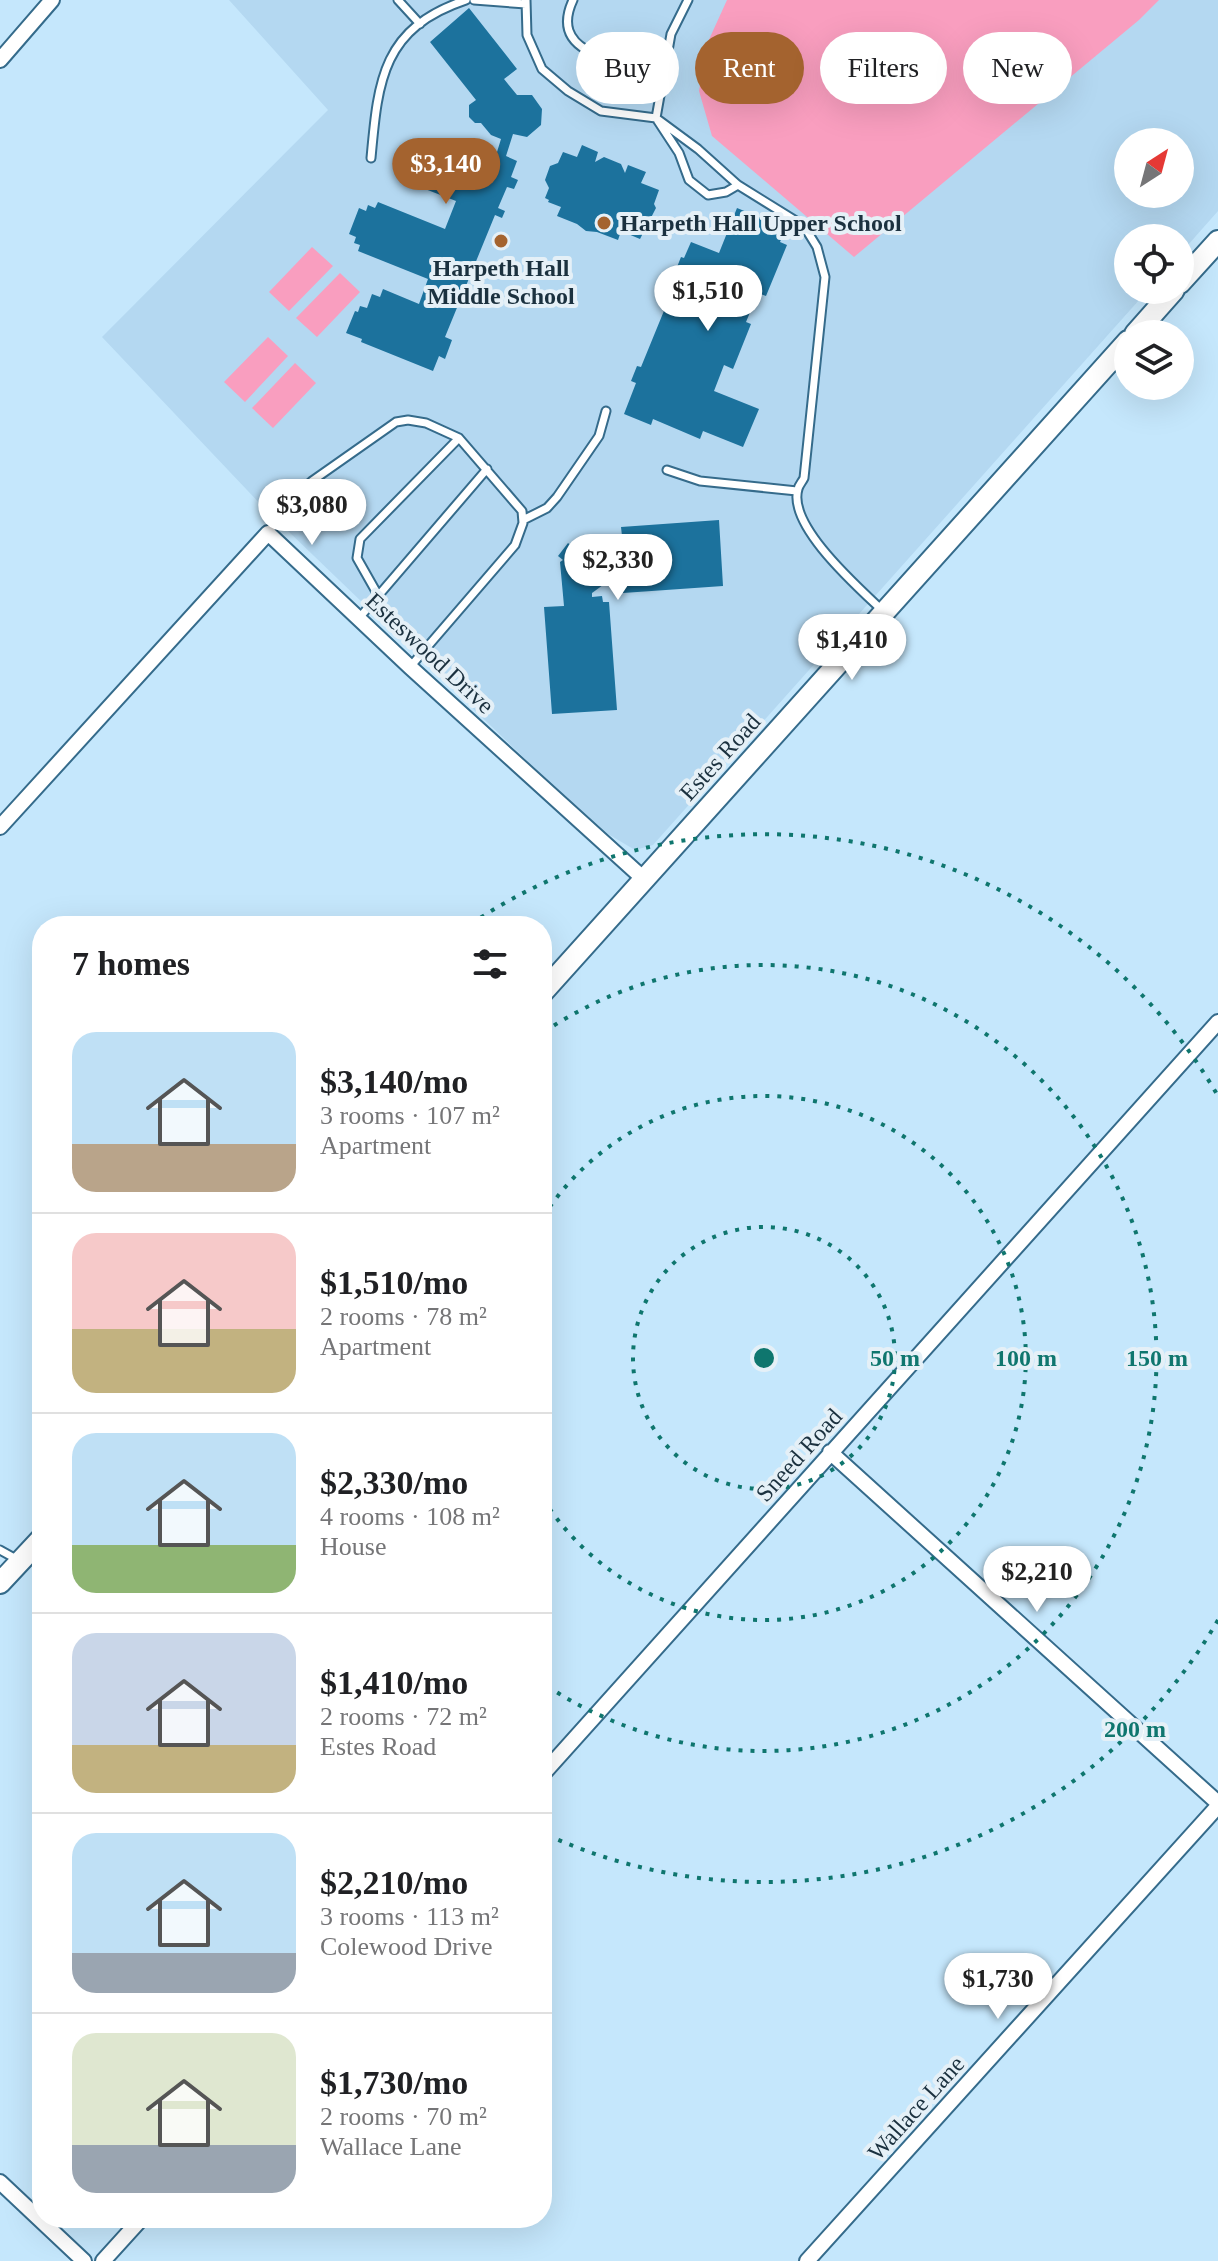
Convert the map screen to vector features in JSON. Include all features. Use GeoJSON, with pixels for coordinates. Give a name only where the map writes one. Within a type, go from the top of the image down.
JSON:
{"type":"FeatureCollection","features":[{"type":"Feature","properties":{"kind":"main road"},"geometry":{"type":"LineString","coordinates":[[1194,268],[1218,241]]}},
{"type":"Feature","properties":{"kind":"main road"},"geometry":{"type":"LineString","coordinates":[[1147,320],[1162,304]]}},
{"type":"Feature","properties":{"kind":"main road","name":"Estes Road"},"geometry":{"type":"LineString","coordinates":[[552,982],[1114,357]]}},
{"type":"Feature","properties":{"kind":"main road"},"geometry":{"type":"LineString","coordinates":[[0,1583],[32,1548]]}},
{"type":"Feature","properties":{"kind":"street"},"geometry":{"type":"LineString","coordinates":[[0,60],[52,0]]}},
{"type":"Feature","properties":{"kind":"street"},"geometry":{"type":"LineString","coordinates":[[0,827],[268,533]]}},
{"type":"Feature","properties":{"kind":"street","name":"Esteswood Drive"},"geometry":{"type":"LineString","coordinates":[[268,533],[410,667],[645,880]]}},
{"type":"Feature","properties":{"kind":"street","name":"Sneed Road"},"geometry":{"type":"LineString","coordinates":[[552,1764],[1218,1022]]}},
{"type":"Feature","properties":{"kind":"street"},"geometry":{"type":"LineString","coordinates":[[830,1452],[1218,1805]]}},
{"type":"Feature","properties":{"kind":"street","name":"Wallace Lane"},"geometry":{"type":"LineString","coordinates":[[807,2261],[1218,1805]]}},
{"type":"Feature","properties":{"kind":"street"},"geometry":{"type":"LineString","coordinates":[[0,2182],[32,2212]]}},
{"type":"Feature","properties":{"kind":"street"},"geometry":{"type":"LineString","coordinates":[[49,2228],[84,2261]]}},
{"type":"Feature","properties":{"kind":"street"},"geometry":{"type":"LineString","coordinates":[[103,2261],[133,2228]]}},
{"type":"Feature","properties":{"kind":"lane"},"geometry":{"type":"LineString","coordinates":[[398,0],[420,24]]}},
{"type":"Feature","properties":{"kind":"lane"},"geometry":{"type":"LineString","coordinates":[[371,158],[377,96],[386,65],[406,35],[440,8],[466,0]]}},
{"type":"Feature","properties":{"kind":"lane"},"geometry":{"type":"LineString","coordinates":[[474,0],[526,2],[527,35],[542,69],[568,91],[601,111],[656,118],[698,149],[738,185],[804,226],[817,247],[825,277],[804,478],[797,491],[801,513],[824,554],[884,613]]}},
{"type":"Feature","properties":{"kind":"lane"},"geometry":{"type":"LineString","coordinates":[[573,0],[566,16],[570,34],[576,41]]}},
{"type":"Feature","properties":{"kind":"lane"},"geometry":{"type":"LineString","coordinates":[[672,32],[688,0]]}},
{"type":"Feature","properties":{"kind":"lane"},"geometry":{"type":"LineString","coordinates":[[658,104],[656,118],[679,153],[689,180],[708,195],[726,192],[738,185]]}},
{"type":"Feature","properties":{"kind":"lane"},"geometry":{"type":"LineString","coordinates":[[523,520],[547,508],[557,497],[599,436],[606,411]]}},
{"type":"Feature","properties":{"kind":"lane"},"geometry":{"type":"LineString","coordinates":[[268,533],[298,492],[396,422],[426,423],[459,438],[522,511],[521,534],[515,545],[410,667]]}},
{"type":"Feature","properties":{"kind":"lane"},"geometry":{"type":"LineString","coordinates":[[378,595],[357,558],[360,539],[459,438]]}},
{"type":"Feature","properties":{"kind":"lane"},"geometry":{"type":"LineString","coordinates":[[360,617],[487,469]]}},
{"type":"Feature","properties":{"kind":"lane"},"geometry":{"type":"LineString","coordinates":[[667,470],[700,481],[797,491]]}},
{"type":"Feature","properties":{"kind":"lane"},"geometry":{"type":"LineString","coordinates":[[0,1550],[20,1561]]}},
{"type":"Feature","properties":{"kind":"shaded area"},"geometry":{"type":"Polygon","coordinates":[[[229,0],[1218,0],[1218,211],[1194,238],[1194,224],[1114,224],[1114,304],[1136,304],[1121,320],[1114,320],[1114,328],[653,845],[635,850],[608,834],[543,776],[263,507],[102,337],[328,110],[229,0]]]}},
{"type":"Feature","properties":{"kind":"shaded area"},"geometry":{"type":"Polygon","coordinates":[[[727,0],[1159,0],[1072,76],[1072,32],[963,32],[963,104],[1038,104],[854,257],[712,136],[703,104],[804,104],[804,32],[712,32],[727,0]]]}},
{"type":"Feature","properties":{"kind":"shaded area"},"geometry":{"type":"Polygon","coordinates":[[[312,247],[333,266],[289,311],[269,292],[312,247]]]}},
{"type":"Feature","properties":{"kind":"shaded area"},"geometry":{"type":"Polygon","coordinates":[[[340,273],[360,292],[317,337],[296,318],[340,273]]]}},
{"type":"Feature","properties":{"kind":"shaded area"},"geometry":{"type":"Polygon","coordinates":[[[268,337],[288,356],[245,402],[224,382],[268,337]]]}},
{"type":"Feature","properties":{"kind":"shaded area"},"geometry":{"type":"Polygon","coordinates":[[[295,363],[316,383],[273,428],[252,408],[295,363]]]}},
{"type":"Feature","properties":{"kind":"building"},"geometry":{"type":"Polygon","coordinates":[[[469,8],[517,69],[504,79],[517,95],[532,95],[542,109],[541,125],[527,137],[513,134],[506,156],[517,161],[511,177],[518,180],[514,189],[507,187],[498,208],[505,211],[502,218],[495,215],[445,337],[452,340],[445,359],[439,356],[433,371],[346,333],[355,311],[358,312],[360,306],[367,308],[372,294],[380,297],[383,289],[419,304],[428,279],[358,251],[360,245],[354,243],[356,237],[349,234],[359,208],[366,211],[368,205],[375,208],[378,202],[445,229],[456,201],[407,182],[424,141],[475,161],[481,146],[497,152],[501,139],[469,117],[469,105],[476,100],[430,42],[469,8]]]}},
{"type":"Feature","properties":{"kind":"building"},"geometry":{"type":"Polygon","coordinates":[[[582,145],[598,152],[595,162],[604,157],[621,164],[625,173],[628,165],[646,172],[641,183],[659,190],[654,204],[656,208],[640,239],[621,231],[618,240],[586,231],[557,216],[561,207],[545,198],[549,188],[545,180],[550,166],[558,163],[563,152],[577,157],[582,145]]]}},
{"type":"Feature","properties":{"kind":"building"},"geometry":{"type":"Polygon","coordinates":[[[737,208],[786,228],[780,242],[787,245],[766,296],[758,293],[746,322],[751,324],[733,369],[724,365],[714,391],[759,409],[743,447],[703,431],[700,439],[653,419],[651,425],[624,414],[636,383],[631,381],[637,366],[641,367],[677,279],[673,277],[681,257],[684,258],[691,242],[719,253],[737,208]]]}},
{"type":"Feature","properties":{"kind":"building"},"geometry":{"type":"Polygon","coordinates":[[[719,520],[723,586],[623,593],[623,584],[611,585],[610,574],[603,585],[592,593],[592,597],[602,596],[603,602],[609,602],[617,710],[552,714],[544,607],[564,606],[560,562],[563,560],[558,556],[568,543],[574,548],[583,539],[591,547],[623,545],[621,527],[719,520]]]}},
{"type":"Feature","properties":{"kind":"place","name":"Harpeth Hall Upper School"},"geometry":{"type":"Point","coordinates":[604,223]}},
{"type":"Feature","properties":{"kind":"place","name":"Harpeth Hall Middle School"},"geometry":{"type":"Point","coordinates":[501,241]}}]}
